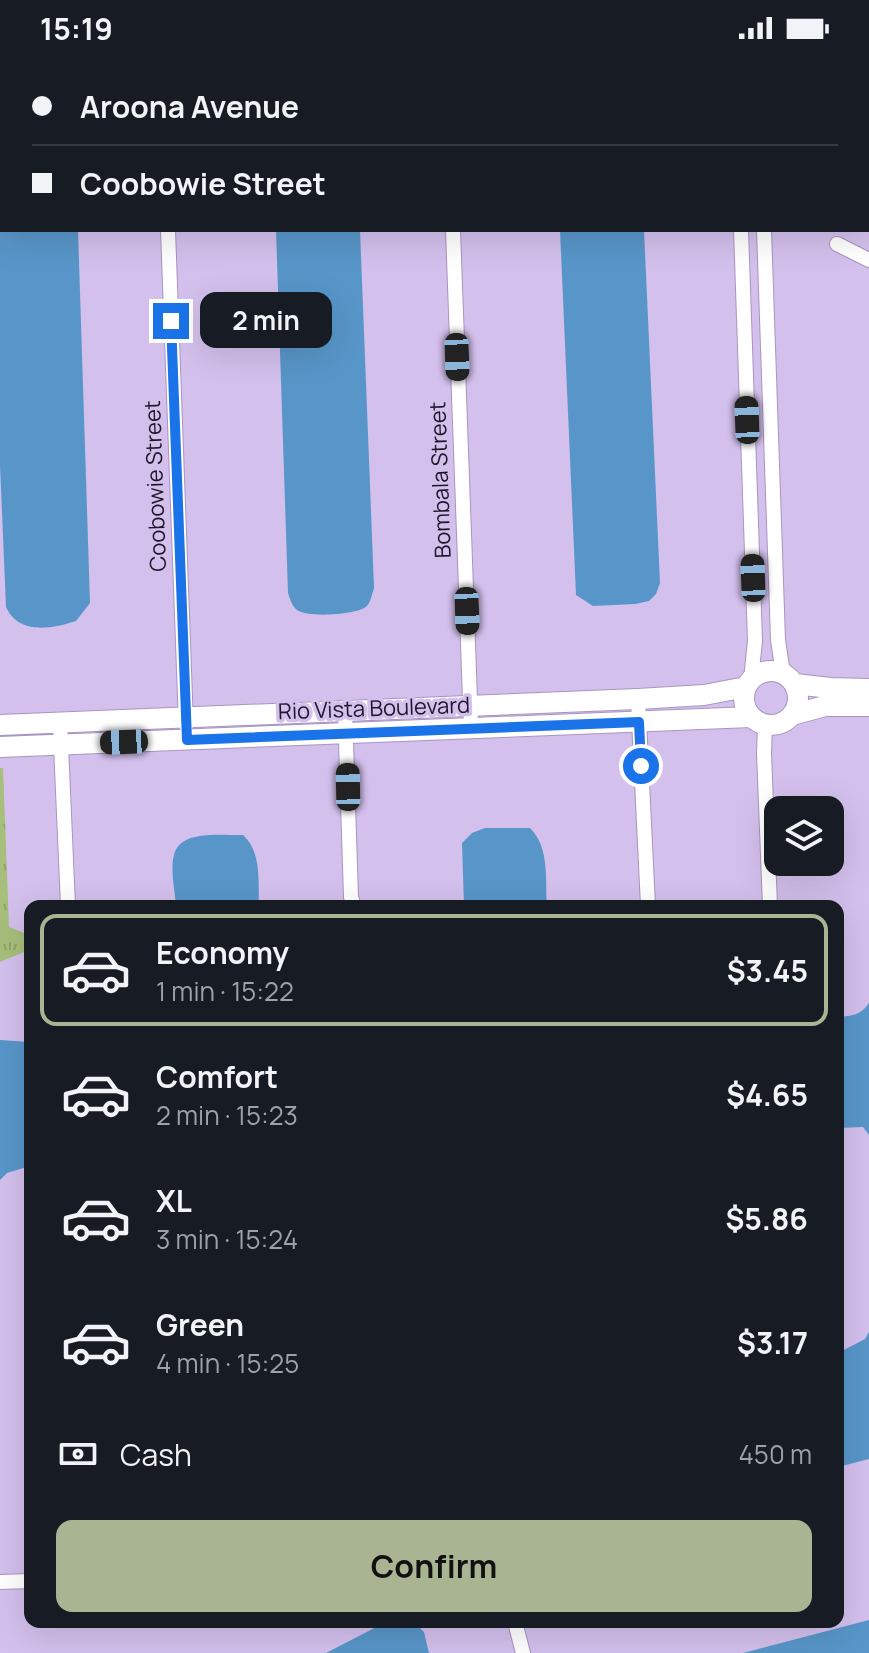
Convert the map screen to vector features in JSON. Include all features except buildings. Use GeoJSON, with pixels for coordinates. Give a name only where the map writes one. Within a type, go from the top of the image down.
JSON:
{"type":"FeatureCollection","features":[{"type":"Feature","properties":{"kind":"street","name":"Coobowie Street"},"geometry":{"type":"LineString","coordinates":[[168,232],[187,740]]}},
{"type":"Feature","properties":{"kind":"street","name":"Bombala Street"},"geometry":{"type":"LineString","coordinates":[[453,232],[471,727]]}},
{"type":"Feature","properties":{"kind":"street"},"geometry":{"type":"LineString","coordinates":[[740,232],[755,652],[744,697],[758,721],[764,753],[770,900]]}},
{"type":"Feature","properties":{"kind":"street"},"geometry":{"type":"LineString","coordinates":[[758,721],[782,723],[797,706],[792,680],[782,667],[779,653],[764,232]]}},
{"type":"Feature","properties":{"kind":"street"},"geometry":{"type":"LineString","coordinates":[[837,244],[869,260]]}},
{"type":"Feature","properties":{"kind":"street"},"geometry":{"type":"LineString","coordinates":[[746,388],[768,387]]}},
{"type":"Feature","properties":{"kind":"street"},"geometry":{"type":"LineString","coordinates":[[748,683],[769,671],[792,680],[830,688],[869,689]]}},
{"type":"Feature","properties":{"kind":"street","name":"Rio Vista Boulevard"},"geometry":{"type":"LineString","coordinates":[[0,725],[638,699],[704,695],[748,683]]}},
{"type":"Feature","properties":{"kind":"street"},"geometry":{"type":"LineString","coordinates":[[638,699],[648,900]]}},
{"type":"Feature","properties":{"kind":"street"},"geometry":{"type":"LineString","coordinates":[[792,715],[825,706],[869,706]]}},
{"type":"Feature","properties":{"kind":"street"},"geometry":{"type":"LineString","coordinates":[[345,711],[352,900]]}},
{"type":"Feature","properties":{"kind":"street","name":"Rio Vista Boulevard"},"geometry":{"type":"LineString","coordinates":[[0,747],[471,727],[758,721]]}},
{"type":"Feature","properties":{"kind":"street"},"geometry":{"type":"LineString","coordinates":[[60,722],[68,900]]}},
{"type":"Feature","properties":{"kind":"street"},"geometry":{"type":"LineString","coordinates":[[0,1582],[24,1581]]}},
{"type":"Feature","properties":{"kind":"street"},"geometry":{"type":"LineString","coordinates":[[521,1628],[523,1653]]}},
{"type":"Feature","properties":{"kind":"green space"},"geometry":{"type":"Polygon","coordinates":[[[0,768],[3,768],[9,927],[24,933],[24,952],[0,962],[0,768]]]}},
{"type":"Feature","properties":{"kind":"water"},"geometry":{"type":"Polygon","coordinates":[[[0,232],[78,232],[90,603],[76,621],[36,628],[19,622],[6,607],[0,465],[0,232]]]}},
{"type":"Feature","properties":{"kind":"water"},"geometry":{"type":"Polygon","coordinates":[[[276,232],[360,232],[374,588],[367,606],[362,609],[321,615],[297,610],[288,593],[276,232]]]}},
{"type":"Feature","properties":{"kind":"water"},"geometry":{"type":"Polygon","coordinates":[[[560,232],[644,232],[660,583],[649,601],[635,604],[593,606],[576,595],[560,232]]]}},
{"type":"Feature","properties":{"kind":"water"},"geometry":{"type":"Polygon","coordinates":[[[485,828],[530,828],[544,854],[547,900],[464,900],[462,843],[472,833],[485,828]]]}},
{"type":"Feature","properties":{"kind":"water"},"geometry":{"type":"Polygon","coordinates":[[[243,835],[256,859],[259,900],[175,900],[174,855],[184,841],[203,836],[243,835]]]}},
{"type":"Feature","properties":{"kind":"water"},"geometry":{"type":"Polygon","coordinates":[[[869,1003],[869,1135],[863,1127],[844,1128],[844,1016],[863,1010],[869,1003]]]}},
{"type":"Feature","properties":{"kind":"water"},"geometry":{"type":"Polygon","coordinates":[[[0,1040],[24,1042],[24,1168],[7,1173],[0,1180],[0,1040]]]}},
{"type":"Feature","properties":{"kind":"water"},"geometry":{"type":"Polygon","coordinates":[[[869,1332],[869,1459],[844,1465],[844,1350],[865,1339],[869,1332]]]}},
{"type":"Feature","properties":{"kind":"water"},"geometry":{"type":"Polygon","coordinates":[[[869,1620],[869,1653],[743,1653],[844,1628],[869,1620]]]}},
{"type":"Feature","properties":{"kind":"water"},"geometry":{"type":"Polygon","coordinates":[[[374,1628],[420,1628],[424,1632],[429,1653],[326,1653],[374,1628]]]}},
{"type":"Feature","properties":{"kind":"route"},"geometry":{"type":"LineString","coordinates":[[171,321],[187,740],[639,722],[641,766]]}}]}
